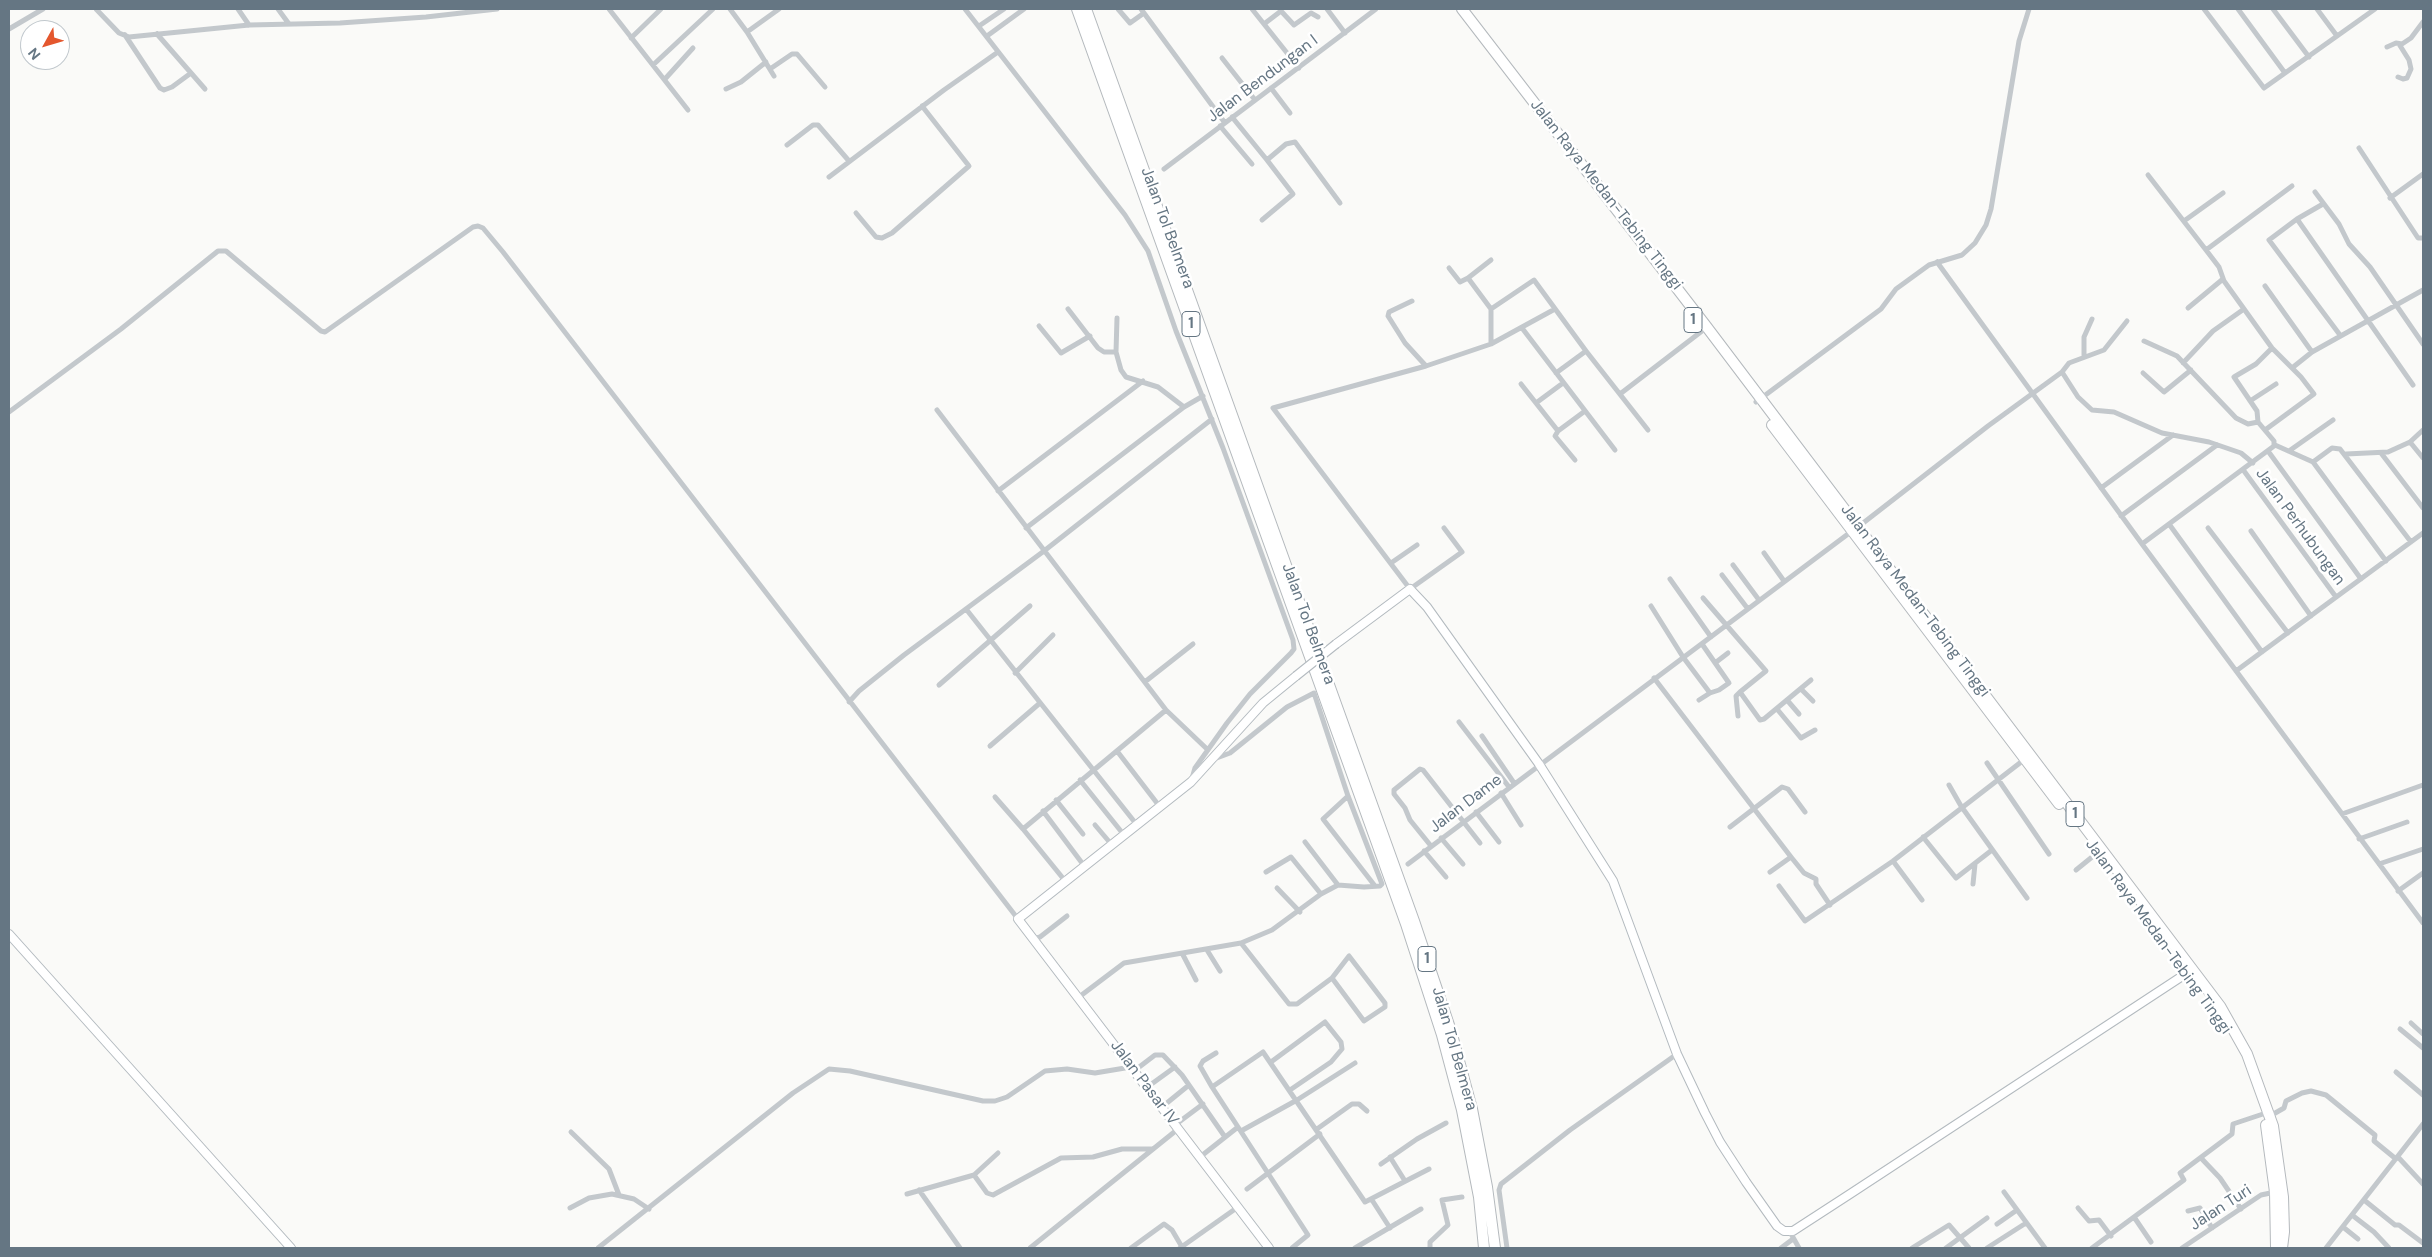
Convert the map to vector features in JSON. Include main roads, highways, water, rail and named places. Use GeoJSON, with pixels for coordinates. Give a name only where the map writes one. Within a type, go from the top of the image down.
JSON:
{"type":"FeatureCollection","features":[{"type":"Feature","properties":{"kind":"highway","name":"Jalan Tol Belmera"},"geometry":{"type":"LineString","coordinates":[[1077,9],[1406,924],[1442,1035],[1460,1102],[1478,1196],[1484,1248]]}},
{"type":"Feature","properties":{"kind":"highway","name":"Jalan Tol Belmera"},"geometry":{"type":"LineString","coordinates":[[1086,9],[1414,921],[1451,1031],[1472,1109],[1487,1187],[1495,1248]]}},
{"type":"Feature","properties":{"kind":"highway","name":"Jalan Raya Medan-Tebing Tinggi"},"geometry":{"type":"LineString","coordinates":[[1464,10],[1702,331],[1758,401]]}},
{"type":"Feature","properties":{"kind":"highway","name":"Jalan Raya Medan-Tebing Tinggi"},"geometry":{"type":"LineString","coordinates":[[1464,10],[1855,529],[2214,997],[2241,1042],[2266,1115],[2280,1167],[2280,1230]]}},
{"type":"Feature","properties":{"kind":"highway","name":"Jalan Raya Medan-Tebing Tinggi"},"geometry":{"type":"LineString","coordinates":[[1855,529],[2024,758],[2187,973],[2232,1038],[2266,1115],[2280,1230]]}},
{"type":"Feature","properties":{"kind":"highway"},"geometry":{"type":"LineString","coordinates":[[2271,1248],[2280,1230]]}},
{"type":"Feature","properties":{"kind":"highway"},"geometry":{"type":"LineString","coordinates":[[2280,1230],[2288,1248]]}},
{"type":"Feature","properties":{"kind":"highway","name":"1"},"geometry":{"type":"LineString","coordinates":[[2276,1248],[2280,1230]]}},
{"type":"Feature","properties":{"kind":"highway","name":"1"},"geometry":{"type":"LineString","coordinates":[[2280,1230],[2282,1248]]}}]}
